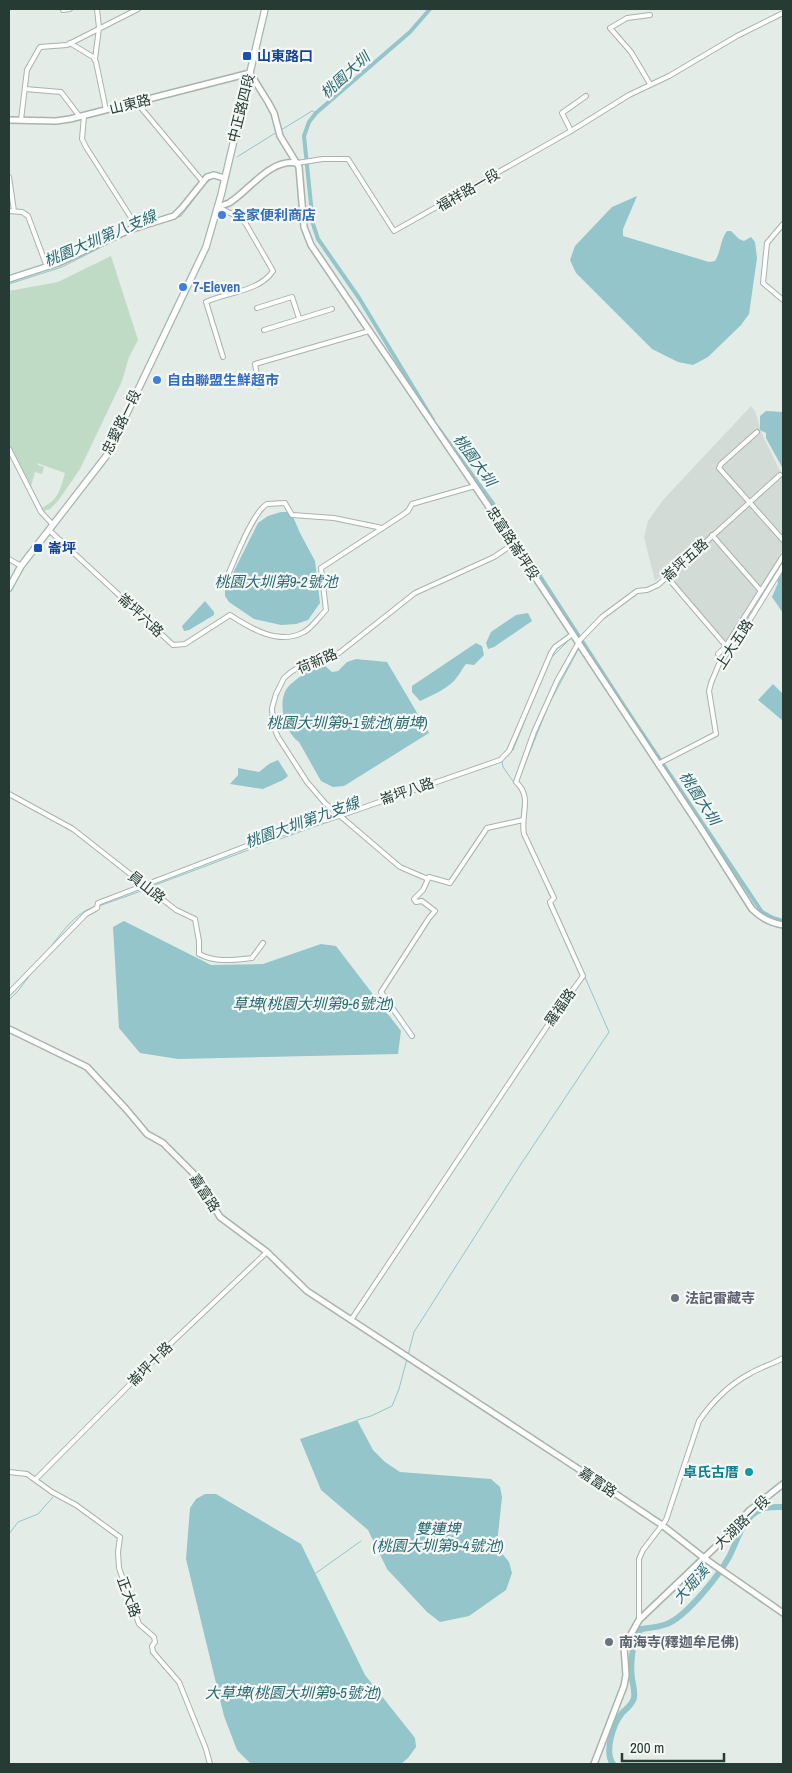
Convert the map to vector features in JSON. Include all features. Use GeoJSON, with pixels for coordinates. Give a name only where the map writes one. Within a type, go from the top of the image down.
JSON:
{"type":"FeatureCollection","features":[{"type":"Feature","properties":{"kind":"main road","name":"中正路四段"},"geometry":{"type":"LineString","coordinates":[[218,207],[264,9]]}},
{"type":"Feature","properties":{"kind":"main road","name":"忠愛路一段"},"geometry":{"type":"LineString","coordinates":[[9,588],[21,566],[107,454],[203,254],[218,207]]}},
{"type":"Feature","properties":{"kind":"street"},"geometry":{"type":"LineString","coordinates":[[63,10],[70,9]]}},
{"type":"Feature","properties":{"kind":"street"},"geometry":{"type":"LineString","coordinates":[[97,9],[99,28],[95,60],[106,110]]}},
{"type":"Feature","properties":{"kind":"street"},"geometry":{"type":"LineString","coordinates":[[21,120],[27,70],[40,48],[64,46],[138,9]]}},
{"type":"Feature","properties":{"kind":"street","name":"福祥路一段"},"geometry":{"type":"LineString","coordinates":[[311,162],[348,159],[394,231],[571,131],[629,95],[669,76],[737,36],[783,13]]}},
{"type":"Feature","properties":{"kind":"street"},"geometry":{"type":"LineString","coordinates":[[650,15],[627,18],[610,28],[631,52],[650,84]]}},
{"type":"Feature","properties":{"kind":"street"},"geometry":{"type":"LineString","coordinates":[[70,43],[95,60]]}},
{"type":"Feature","properties":{"kind":"street"},"geometry":{"type":"LineString","coordinates":[[250,73],[274,113],[278,130],[299,163]]}},
{"type":"Feature","properties":{"kind":"street","name":"山東路"},"geometry":{"type":"LineString","coordinates":[[9,120],[56,121],[82,116],[250,73]]}},
{"type":"Feature","properties":{"kind":"street"},"geometry":{"type":"LineString","coordinates":[[25,89],[61,92],[82,116],[82,139],[137,227]]}},
{"type":"Feature","properties":{"kind":"street"},"geometry":{"type":"LineString","coordinates":[[571,131],[562,113],[586,96]]}},
{"type":"Feature","properties":{"kind":"street"},"geometry":{"type":"LineString","coordinates":[[137,103],[203,182]]}},
{"type":"Feature","properties":{"kind":"street"},"geometry":{"type":"LineString","coordinates":[[218,207],[229,202],[256,179],[287,162],[311,162],[312,169]]}},
{"type":"Feature","properties":{"kind":"street","name":"忠富路崙坪段"},"geometry":{"type":"LineString","coordinates":[[299,163],[306,235],[310,245],[475,486],[573,634],[580,641],[752,909],[760,917],[774,924],[783,925]]}},
{"type":"Feature","properties":{"kind":"street"},"geometry":{"type":"LineString","coordinates":[[9,280],[47,267],[137,227],[174,216],[207,177],[214,175],[224,178]]}},
{"type":"Feature","properties":{"kind":"street"},"geometry":{"type":"LineString","coordinates":[[9,177],[11,211],[28,216],[47,267]]}},
{"type":"Feature","properties":{"kind":"street"},"geometry":{"type":"LineString","coordinates":[[218,207],[240,218],[246,224],[273,271],[271,275],[248,289],[206,302],[223,357]]}},
{"type":"Feature","properties":{"kind":"street"},"geometry":{"type":"LineString","coordinates":[[783,224],[767,243],[763,283],[783,300]]}},
{"type":"Feature","properties":{"kind":"street"},"geometry":{"type":"LineString","coordinates":[[257,308],[292,297],[299,318]]}},
{"type":"Feature","properties":{"kind":"street"},"geometry":{"type":"LineString","coordinates":[[264,330],[332,309]]}},
{"type":"Feature","properties":{"kind":"street"},"geometry":{"type":"LineString","coordinates":[[259,386],[255,364],[369,331]]}},
{"type":"Feature","properties":{"kind":"street"},"geometry":{"type":"LineString","coordinates":[[757,432],[721,464],[719,468],[783,540]]}},
{"type":"Feature","properties":{"kind":"street"},"geometry":{"type":"LineString","coordinates":[[9,449],[51,527]]}},
{"type":"Feature","properties":{"kind":"street","name":"崙坪五路"},"geometry":{"type":"LineString","coordinates":[[580,641],[602,617],[638,591],[647,590],[658,585],[780,475]]}},
{"type":"Feature","properties":{"kind":"street","name":"崙坪六路"},"geometry":{"type":"LineString","coordinates":[[51,527],[174,646],[185,644],[230,615],[255,631],[282,637],[295,636],[305,632],[326,610],[321,568],[408,511],[412,504],[475,486]]}},
{"type":"Feature","properties":{"kind":"street"},"geometry":{"type":"LineString","coordinates":[[228,574],[247,533],[267,504],[285,503],[292,514],[334,518],[382,528]]}},
{"type":"Feature","properties":{"kind":"street"},"geometry":{"type":"LineString","coordinates":[[712,535],[761,591]]}},
{"type":"Feature","properties":{"kind":"street","name":"荷新路"},"geometry":{"type":"LineString","coordinates":[[513,544],[494,557],[415,593],[338,653],[309,662],[291,672],[284,678],[272,708],[273,725],[278,737],[308,782],[325,803],[339,816],[400,867],[428,879],[428,877],[450,883],[487,828],[523,820]]}},
{"type":"Feature","properties":{"kind":"street"},"geometry":{"type":"LineString","coordinates":[[718,654],[726,646],[783,556]]}},
{"type":"Feature","properties":{"kind":"street"},"geometry":{"type":"LineString","coordinates":[[9,559],[21,566]]}},
{"type":"Feature","properties":{"kind":"street","name":"上大五路"},"geometry":{"type":"LineString","coordinates":[[658,764],[716,734],[709,690],[711,683],[719,664],[743,631],[783,566]]}},
{"type":"Feature","properties":{"kind":"street"},"geometry":{"type":"LineString","coordinates":[[667,577],[726,646]]}},
{"type":"Feature","properties":{"kind":"street","name":"崙坪八路"},"geometry":{"type":"LineString","coordinates":[[9,993],[86,914],[97,908],[98,903],[270,837],[339,816],[500,760],[509,751],[551,653],[573,634]]}},
{"type":"Feature","properties":{"kind":"street","name":"羅福路"},"geometry":{"type":"LineString","coordinates":[[350,1320],[556,1013],[583,976],[524,834],[525,794],[516,782],[534,732],[557,681],[580,641]]}},
{"type":"Feature","properties":{"kind":"street","name":"員山路"},"geometry":{"type":"LineString","coordinates":[[9,794],[73,829],[182,914],[195,918],[199,954],[224,961],[252,958],[263,943]]}},
{"type":"Feature","properties":{"kind":"street"},"geometry":{"type":"LineString","coordinates":[[412,1036],[381,992],[429,918],[435,912],[422,902],[416,902],[414,899],[423,890],[428,879]]}},
{"type":"Feature","properties":{"kind":"street","name":"嘉富路"},"geometry":{"type":"LineString","coordinates":[[9,1029],[87,1067],[147,1134],[163,1143],[193,1173],[220,1217],[267,1252],[308,1291],[662,1525],[704,1558],[783,1613]]}},
{"type":"Feature","properties":{"kind":"street","name":"崙坪十路"},"geometry":{"type":"LineString","coordinates":[[36,1479],[167,1347],[267,1252]]}},
{"type":"Feature","properties":{"kind":"street"},"geometry":{"type":"LineString","coordinates":[[639,1620],[639,1559],[643,1550],[662,1525],[672,1503],[699,1422],[708,1408],[739,1381],[752,1372],[783,1358]]}},
{"type":"Feature","properties":{"kind":"street","name":"正大路"},"geometry":{"type":"LineString","coordinates":[[9,1472],[27,1474],[36,1479],[120,1537],[118,1552],[119,1568],[139,1624],[154,1637],[153,1652],[178,1682],[206,1749],[210,1764]]}},
{"type":"Feature","properties":{"kind":"street","name":"大湖路一段"},"geometry":{"type":"LineString","coordinates":[[594,1764],[624,1686],[626,1675],[624,1647],[639,1620],[704,1558],[749,1511],[783,1484]]}},
{"type":"Feature","properties":{"kind":"shaded area"},"geometry":{"type":"Polygon","coordinates":[[[751,406],[755,411],[762,434],[783,477],[783,549],[770,575],[726,641],[665,573],[655,581],[644,537],[648,521],[663,500],[751,406]]]}},
{"type":"Feature","properties":{"kind":"green space"},"geometry":{"type":"Polygon","coordinates":[[[111,256],[138,340],[129,357],[122,381],[80,469],[58,501],[50,509],[44,511],[42,508],[48,505],[58,494],[65,473],[37,463],[44,467],[42,474],[35,472],[31,486],[9,444],[9,291],[58,282],[111,256]]]}},
{"type":"Feature","properties":{"kind":"water"},"geometry":{"type":"Polygon","coordinates":[[[637,196],[623,229],[623,236],[709,262],[715,261],[727,231],[731,231],[744,241],[751,237],[755,242],[757,258],[749,314],[741,325],[708,357],[693,365],[678,362],[652,349],[576,273],[570,260],[575,246],[612,207],[637,196]]]}},
{"type":"Feature","properties":{"kind":"water"},"geometry":{"type":"Polygon","coordinates":[[[766,411],[783,412],[783,469],[766,438],[766,433],[760,430],[760,416],[766,411]]]}},
{"type":"Feature","properties":{"kind":"water","name":"桃園大圳第9-2號池"},"geometry":{"type":"Polygon","coordinates":[[[281,512],[291,512],[315,561],[320,603],[308,620],[296,624],[281,625],[254,619],[229,602],[225,596],[225,589],[258,523],[268,516],[281,512]]]}},
{"type":"Feature","properties":{"kind":"water"},"geometry":{"type":"Polygon","coordinates":[[[783,571],[783,613],[772,597],[778,583],[777,579],[783,571]]]}},
{"type":"Feature","properties":{"kind":"water"},"geometry":{"type":"Polygon","coordinates":[[[205,601],[214,612],[214,615],[184,631],[182,626],[205,601]]]}},
{"type":"Feature","properties":{"kind":"water"},"geometry":{"type":"Polygon","coordinates":[[[528,613],[532,621],[494,647],[488,649],[486,643],[491,632],[516,615],[528,613]]]}},
{"type":"Feature","properties":{"kind":"water"},"geometry":{"type":"Polygon","coordinates":[[[476,643],[482,646],[484,655],[474,665],[466,664],[460,674],[446,688],[420,701],[412,692],[412,686],[476,643]]]}},
{"type":"Feature","properties":{"kind":"water","name":"桃園大圳第9-1號池(崩埤)"},"geometry":{"type":"Polygon","coordinates":[[[356,659],[387,662],[429,733],[344,786],[333,787],[321,781],[299,742],[290,732],[284,719],[283,698],[290,685],[311,668],[317,665],[324,665],[332,672],[338,671],[347,662],[356,659]]]}},
{"type":"Feature","properties":{"kind":"water"},"geometry":{"type":"Polygon","coordinates":[[[773,684],[783,694],[783,721],[758,700],[773,684]]]}},
{"type":"Feature","properties":{"kind":"water"},"geometry":{"type":"Polygon","coordinates":[[[278,760],[288,776],[283,780],[263,789],[230,784],[238,775],[238,768],[259,772],[278,760]]]}},
{"type":"Feature","properties":{"kind":"water","name":"草埤(桃園大圳第9-6號池)"},"geometry":{"type":"Polygon","coordinates":[[[124,921],[211,965],[263,964],[321,944],[336,946],[401,1031],[398,1054],[178,1059],[140,1053],[119,1028],[113,927],[124,921]]]}},
{"type":"Feature","properties":{"kind":"water","name":"雙連埤 (桃園大圳第9-4號池)"},"geometry":{"type":"Polygon","coordinates":[[[357,1420],[373,1450],[385,1462],[400,1472],[491,1479],[500,1487],[502,1497],[497,1544],[509,1562],[512,1573],[506,1590],[469,1616],[440,1622],[427,1612],[387,1569],[368,1530],[321,1490],[300,1439],[357,1420]]]}},
{"type":"Feature","properties":{"kind":"water","name":"大草埤(桃園大圳第9-5號池)"},"geometry":{"type":"Polygon","coordinates":[[[205,1494],[216,1494],[301,1544],[365,1675],[415,1738],[416,1747],[401,1764],[251,1764],[237,1750],[224,1716],[186,1559],[190,1508],[196,1499],[205,1494]]]}},
{"type":"Feature","properties":{"kind":"waterway","name":"桃園大圳"},"geometry":{"type":"LineString","coordinates":[[430,9],[410,32],[316,113],[309,122],[304,136],[313,224],[318,239],[359,298],[433,420]]}},
{"type":"Feature","properties":{"kind":"waterway","name":"桃園大圳第八支線"},"geometry":{"type":"LineString","coordinates":[[281,130],[312,111],[316,113]]}},
{"type":"Feature","properties":{"kind":"waterway","name":"桃園大圳第八支線"},"geometry":{"type":"LineString","coordinates":[[237,157],[277,132]]}},
{"type":"Feature","properties":{"kind":"waterway","name":"桃園大圳第八支線"},"geometry":{"type":"LineString","coordinates":[[9,284],[62,267],[127,234],[181,216],[207,182],[212,179]]}},
{"type":"Feature","properties":{"kind":"waterway","name":"桃園大圳"},"geometry":{"type":"LineString","coordinates":[[438,428],[494,505],[628,712],[762,912],[783,921]]}},
{"type":"Feature","properties":{"kind":"waterway","name":"桃園大圳第九支線"},"geometry":{"type":"LineString","coordinates":[[550,659],[571,638]]}},
{"type":"Feature","properties":{"kind":"waterway"},"geometry":{"type":"LineString","coordinates":[[519,779],[549,704],[579,648]]}},
{"type":"Feature","properties":{"kind":"waterway","name":"桃園大圳第九支線"},"geometry":{"type":"LineString","coordinates":[[510,753],[513,750],[540,683]]}},
{"type":"Feature","properties":{"kind":"waterway","name":"桃園大圳第九支線"},"geometry":{"type":"LineString","coordinates":[[501,761],[507,756]]}},
{"type":"Feature","properties":{"kind":"waterway"},"geometry":{"type":"LineString","coordinates":[[502,761],[503,767],[515,784]]}},
{"type":"Feature","properties":{"kind":"waterway","name":"桃園大圳第九支線"},"geometry":{"type":"LineString","coordinates":[[343,817],[410,793]]}},
{"type":"Feature","properties":{"kind":"waterway"},"geometry":{"type":"LineString","coordinates":[[522,813],[523,797]]}},
{"type":"Feature","properties":{"kind":"waterway","name":"桃園大圳第九支線"},"geometry":{"type":"LineString","coordinates":[[150,887],[339,818]]}},
{"type":"Feature","properties":{"kind":"waterway"},"geometry":{"type":"LineString","coordinates":[[541,874],[551,898]]}},
{"type":"Feature","properties":{"kind":"waterway","name":"桃園大圳第九支線"},"geometry":{"type":"LineString","coordinates":[[99,906],[147,889]]}},
{"type":"Feature","properties":{"kind":"waterway"},"geometry":{"type":"LineString","coordinates":[[552,901],[576,955]]}},
{"type":"Feature","properties":{"kind":"waterway","name":"桃園大圳第九支線"},"geometry":{"type":"LineString","coordinates":[[49,949],[75,918],[88,909],[95,907]]}},
{"type":"Feature","properties":{"kind":"waterway","name":"桃園大圳第九支線"},"geometry":{"type":"LineString","coordinates":[[9,1000],[33,971]]}},
{"type":"Feature","properties":{"kind":"waterway"},"geometry":{"type":"LineString","coordinates":[[408,1355],[414,1332],[521,1164],[609,1032],[584,975]]}},
{"type":"Feature","properties":{"kind":"waterway"},"geometry":{"type":"LineString","coordinates":[[357,1420],[392,1406],[407,1359]]}},
{"type":"Feature","properties":{"kind":"waterway"},"geometry":{"type":"LineString","coordinates":[[9,1534],[18,1522],[38,1514],[53,1497]]}},
{"type":"Feature","properties":{"kind":"waterway","name":"大堀溪"},"geometry":{"type":"LineString","coordinates":[[613,1764],[609,1753],[611,1738],[619,1718],[631,1705],[634,1698],[631,1673],[632,1660],[634,1646],[641,1629],[667,1624],[684,1613],[702,1594],[724,1565],[749,1518],[763,1509],[783,1507]]}},
{"type":"Feature","properties":{"kind":"waterway"},"geometry":{"type":"LineString","coordinates":[[316,1573],[361,1541]]}},
{"type":"Feature","properties":{"kind":"place","name":"山東路口"},"geometry":{"type":"Point","coordinates":[247,56]}},
{"type":"Feature","properties":{"kind":"place","name":"全家便利商店"},"geometry":{"type":"Point","coordinates":[222,215]}},
{"type":"Feature","properties":{"kind":"place","name":"7-Eleven"},"geometry":{"type":"Point","coordinates":[183,287]}},
{"type":"Feature","properties":{"kind":"place","name":"自由聯盟生鮮超市"},"geometry":{"type":"Point","coordinates":[157,380]}},
{"type":"Feature","properties":{"kind":"place","name":"崙坪"},"geometry":{"type":"Point","coordinates":[38,548]}},
{"type":"Feature","properties":{"kind":"place","name":"法記雷藏寺"},"geometry":{"type":"Point","coordinates":[675,1298]}},
{"type":"Feature","properties":{"kind":"place","name":"卓氏古厝"},"geometry":{"type":"Point","coordinates":[749,1472]}},
{"type":"Feature","properties":{"kind":"place","name":"南海寺(釋迦牟尼佛)"},"geometry":{"type":"Point","coordinates":[609,1642]}}]}
